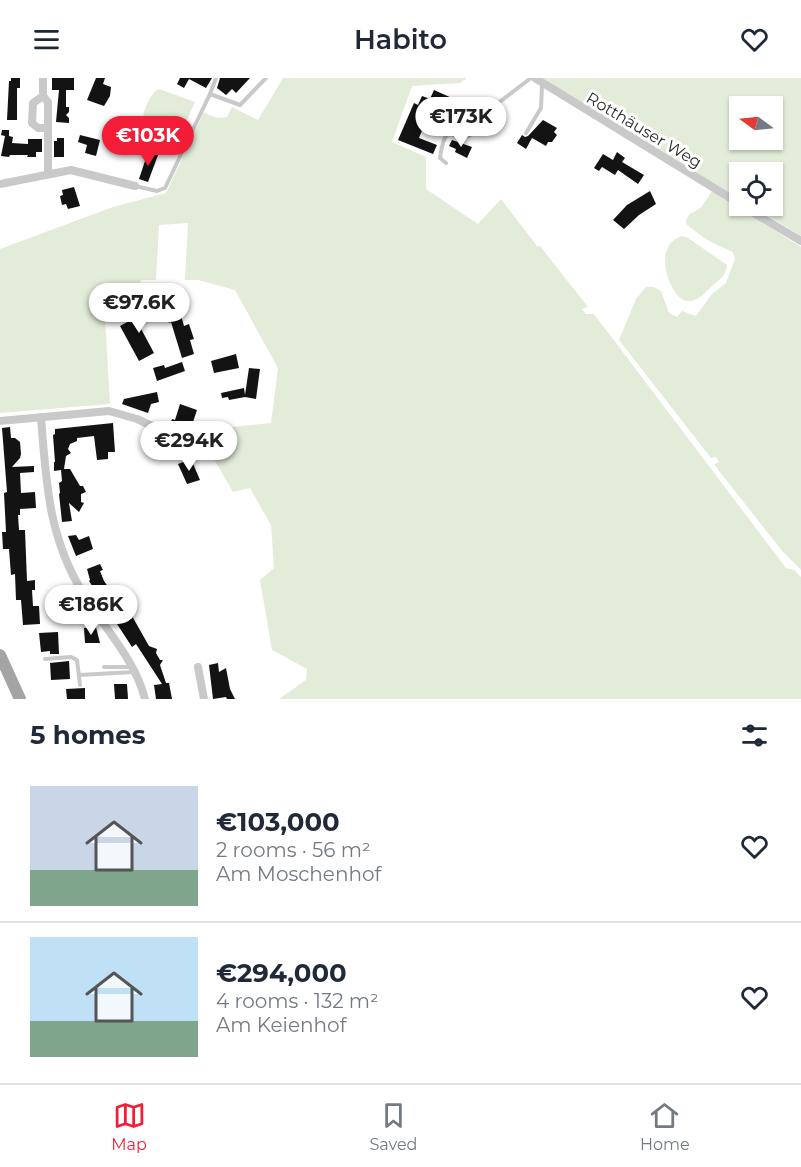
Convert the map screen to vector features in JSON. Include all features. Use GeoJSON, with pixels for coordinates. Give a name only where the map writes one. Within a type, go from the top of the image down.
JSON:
{"type":"FeatureCollection","features":[{"type":"Feature","properties":{"kind":"main road"},"geometry":{"type":"LineString","coordinates":[[0,655],[20,699]]}},
{"type":"Feature","properties":{"kind":"street"},"geometry":{"type":"LineString","coordinates":[[43,78],[43,96],[48,102],[48,174]]}},
{"type":"Feature","properties":{"kind":"street","name":"Rotthäuser Weg"},"geometry":{"type":"LineString","coordinates":[[535,78],[729,198]]}},
{"type":"Feature","properties":{"kind":"street"},"geometry":{"type":"LineString","coordinates":[[43,96],[33,103],[32,123],[38,128],[48,128]]}},
{"type":"Feature","properties":{"kind":"street"},"geometry":{"type":"LineString","coordinates":[[0,184],[71,170],[135,186]]}},
{"type":"Feature","properties":{"kind":"street","name":"Rotthäuser Weg"},"geometry":{"type":"LineString","coordinates":[[759,216],[801,242]]}},
{"type":"Feature","properties":{"kind":"street"},"geometry":{"type":"LineString","coordinates":[[0,421],[92,412],[117,412],[174,436],[173,442]]}},
{"type":"Feature","properties":{"kind":"street"},"geometry":{"type":"LineString","coordinates":[[41,417],[48,496],[53,525],[61,550],[82,592],[133,669],[145,699]]}},
{"type":"Feature","properties":{"kind":"street"},"geometry":{"type":"LineString","coordinates":[[198,667],[204,699]]}},
{"type":"Feature","properties":{"kind":"lane"},"geometry":{"type":"LineString","coordinates":[[135,186],[157,191],[165,188],[216,78]]}},
{"type":"Feature","properties":{"kind":"lane"},"geometry":{"type":"LineString","coordinates":[[210,94],[240,105],[266,78]]}},
{"type":"Feature","properties":{"kind":"lane"},"geometry":{"type":"LineString","coordinates":[[446,163],[440,158],[443,139],[446,135],[469,136],[473,134],[493,107],[531,78]]}},
{"type":"Feature","properties":{"kind":"lane"},"geometry":{"type":"LineString","coordinates":[[526,133],[541,108],[543,84]]}},
{"type":"Feature","properties":{"kind":"lane"},"geometry":{"type":"LineString","coordinates":[[45,659],[75,658],[79,664],[80,685]]}},
{"type":"Feature","properties":{"kind":"lane"},"geometry":{"type":"LineString","coordinates":[[104,668],[133,669]]}},
{"type":"Feature","properties":{"kind":"lane"},"geometry":{"type":"LineString","coordinates":[[79,675],[133,669]]}},
{"type":"Feature","properties":{"kind":"green space"},"geometry":{"type":"Polygon","coordinates":[[[283,78],[467,78],[460,83],[412,86],[392,142],[426,157],[426,189],[478,224],[501,199],[588,307],[582,309],[586,314],[594,314],[786,568],[794,570],[801,577],[801,699],[279,699],[306,680],[307,669],[272,650],[260,580],[274,568],[271,525],[250,488],[233,492],[204,442],[232,427],[271,423],[278,368],[235,290],[198,280],[185,280],[188,223],[159,225],[156,280],[141,280],[132,307],[105,318],[110,404],[0,413],[0,249],[113,207],[166,193],[204,112],[215,117],[227,117],[232,107],[258,120],[283,78]]]}},
{"type":"Feature","properties":{"kind":"green space"},"geometry":{"type":"Polygon","coordinates":[[[543,78],[801,78],[801,236],[768,216],[783,216],[783,162],[729,162],[729,193],[543,78]]]}},
{"type":"Feature","properties":{"kind":"green space"},"geometry":{"type":"Polygon","coordinates":[[[159,89],[195,102],[179,138],[160,137],[151,133],[144,126],[143,117],[146,106],[152,95],[159,89]]]}},
{"type":"Feature","properties":{"kind":"green space"},"geometry":{"type":"Polygon","coordinates":[[[712,191],[729,202],[729,216],[752,216],[801,247],[801,570],[783,552],[719,471],[714,464],[719,462],[716,457],[711,458],[619,340],[636,299],[646,287],[654,287],[661,291],[669,313],[677,317],[682,311],[696,316],[712,294],[726,283],[735,259],[733,252],[708,240],[686,224],[688,216],[701,207],[712,191]]]}},
{"type":"Feature","properties":{"kind":"green space"},"geometry":{"type":"Polygon","coordinates":[[[682,236],[727,265],[724,275],[719,280],[700,297],[691,301],[681,298],[675,292],[666,272],[667,251],[672,242],[682,236]]]}},
{"type":"Feature","properties":{"kind":"building"},"geometry":{"type":"Polygon","coordinates":[[[11,78],[20,78],[20,88],[17,88],[17,120],[7,120],[11,78]]]}},
{"type":"Feature","properties":{"kind":"building"},"geometry":{"type":"Polygon","coordinates":[[[52,78],[74,78],[74,90],[66,90],[66,107],[69,107],[69,112],[66,115],[69,123],[56,122],[59,90],[52,90],[52,78]]]}},
{"type":"Feature","properties":{"kind":"building"},"geometry":{"type":"Polygon","coordinates":[[[96,78],[105,78],[103,84],[111,87],[110,96],[104,106],[87,100],[96,78]]]}},
{"type":"Feature","properties":{"kind":"building"},"geometry":{"type":"Polygon","coordinates":[[[180,78],[212,78],[206,88],[189,79],[184,88],[177,84],[180,78]]]}},
{"type":"Feature","properties":{"kind":"building"},"geometry":{"type":"Polygon","coordinates":[[[220,78],[250,78],[236,93],[232,89],[226,95],[217,88],[220,78]]]}},
{"type":"Feature","properties":{"kind":"building"},"geometry":{"type":"Polygon","coordinates":[[[434,90],[481,111],[472,129],[461,124],[465,117],[433,103],[419,138],[437,145],[433,154],[398,140],[414,103],[418,105],[422,96],[430,99],[434,90]]]}},
{"type":"Feature","properties":{"kind":"building"},"geometry":{"type":"Polygon","coordinates":[[[543,120],[557,128],[554,132],[557,135],[552,142],[548,142],[546,146],[532,138],[526,149],[517,143],[522,135],[528,136],[543,120]]]}},
{"type":"Feature","properties":{"kind":"building"},"geometry":{"type":"Polygon","coordinates":[[[2,130],[9,130],[9,136],[13,137],[12,143],[28,144],[28,139],[42,139],[42,152],[36,152],[36,157],[1,156],[5,136],[1,135],[2,130]]]}},
{"type":"Feature","properties":{"kind":"building"},"geometry":{"type":"Polygon","coordinates":[[[80,135],[100,140],[96,156],[85,153],[87,145],[78,142],[80,135]]]}},
{"type":"Feature","properties":{"kind":"building"},"geometry":{"type":"Polygon","coordinates":[[[57,138],[64,138],[64,157],[54,157],[54,141],[57,141],[57,138]]]}},
{"type":"Feature","properties":{"kind":"building"},"geometry":{"type":"Polygon","coordinates":[[[452,140],[472,147],[467,158],[449,146],[452,140]]]}},
{"type":"Feature","properties":{"kind":"building"},"geometry":{"type":"Polygon","coordinates":[[[148,152],[158,155],[148,182],[139,179],[148,152]]]}},
{"type":"Feature","properties":{"kind":"building"},"geometry":{"type":"Polygon","coordinates":[[[617,152],[625,158],[622,162],[644,175],[638,184],[618,170],[615,175],[602,167],[599,171],[594,168],[603,154],[613,160],[617,152]]]}},
{"type":"Feature","properties":{"kind":"building"},"geometry":{"type":"Polygon","coordinates":[[[74,187],[80,206],[68,209],[66,204],[62,205],[60,196],[63,195],[62,190],[74,187]]]}},
{"type":"Feature","properties":{"kind":"building"},"geometry":{"type":"Polygon","coordinates":[[[650,191],[656,204],[624,229],[613,220],[627,205],[650,191]]]}},
{"type":"Feature","properties":{"kind":"building"},"geometry":{"type":"Polygon","coordinates":[[[156,306],[160,313],[139,325],[154,353],[139,361],[120,326],[156,306]]]}},
{"type":"Feature","properties":{"kind":"building"},"geometry":{"type":"Polygon","coordinates":[[[179,308],[184,326],[189,324],[194,339],[190,340],[194,354],[182,358],[171,322],[169,323],[165,312],[179,308]]]}},
{"type":"Feature","properties":{"kind":"building"},"geometry":{"type":"Polygon","coordinates":[[[236,354],[239,368],[214,373],[211,361],[236,354]]]}},
{"type":"Feature","properties":{"kind":"building"},"geometry":{"type":"Polygon","coordinates":[[[182,362],[185,371],[157,381],[153,368],[164,365],[165,368],[182,362]]]}},
{"type":"Feature","properties":{"kind":"building"},"geometry":{"type":"Polygon","coordinates":[[[249,368],[260,369],[256,399],[222,398],[221,393],[244,388],[245,395],[249,368]]]}},
{"type":"Feature","properties":{"kind":"building"},"geometry":{"type":"Polygon","coordinates":[[[157,392],[159,402],[151,404],[148,413],[122,404],[124,399],[157,392]]]}},
{"type":"Feature","properties":{"kind":"building"},"geometry":{"type":"Polygon","coordinates":[[[180,404],[197,410],[190,431],[170,426],[172,419],[175,420],[180,404]]]}},
{"type":"Feature","properties":{"kind":"building"},"geometry":{"type":"Polygon","coordinates":[[[113,423],[115,452],[108,452],[108,459],[97,460],[94,436],[77,438],[77,441],[70,444],[68,449],[71,453],[66,456],[64,469],[70,469],[86,492],[81,494],[81,502],[84,503],[79,512],[69,503],[72,521],[62,522],[59,494],[59,483],[62,481],[61,470],[54,471],[53,435],[55,429],[113,423]]]}},
{"type":"Feature","properties":{"kind":"building"},"geometry":{"type":"Polygon","coordinates":[[[10,427],[11,438],[20,442],[21,454],[12,467],[34,466],[34,472],[20,473],[21,493],[35,492],[36,508],[20,509],[20,515],[18,515],[19,530],[25,530],[27,581],[35,580],[35,590],[32,590],[33,606],[39,606],[40,624],[23,625],[21,600],[16,600],[15,574],[11,575],[9,549],[3,549],[2,532],[6,532],[4,493],[7,492],[2,428],[10,427]]]}},
{"type":"Feature","properties":{"kind":"building"},"geometry":{"type":"Polygon","coordinates":[[[191,459],[200,480],[187,484],[178,464],[191,459]]]}},
{"type":"Feature","properties":{"kind":"building"},"geometry":{"type":"Polygon","coordinates":[[[76,535],[79,540],[89,536],[93,549],[76,556],[68,536],[76,535]]]}},
{"type":"Feature","properties":{"kind":"building"},"geometry":{"type":"Polygon","coordinates":[[[100,564],[104,581],[132,616],[149,646],[157,649],[156,653],[160,660],[163,660],[160,665],[166,683],[169,683],[172,699],[156,699],[154,685],[162,684],[136,644],[132,647],[89,581],[87,569],[100,564]]]}},
{"type":"Feature","properties":{"kind":"building"},"geometry":{"type":"Polygon","coordinates":[[[96,627],[100,643],[85,643],[84,628],[96,627]]]}},
{"type":"Feature","properties":{"kind":"building"},"geometry":{"type":"Polygon","coordinates":[[[58,632],[59,654],[50,654],[50,651],[41,652],[39,633],[58,632]]]}},
{"type":"Feature","properties":{"kind":"building"},"geometry":{"type":"Polygon","coordinates":[[[69,661],[70,679],[51,680],[50,663],[69,661]]]}},
{"type":"Feature","properties":{"kind":"building"},"geometry":{"type":"Polygon","coordinates":[[[218,663],[219,672],[226,668],[230,689],[235,699],[226,697],[213,699],[209,665],[218,663]]]}},
{"type":"Feature","properties":{"kind":"building"},"geometry":{"type":"Polygon","coordinates":[[[114,684],[127,684],[128,699],[115,699],[114,684]]]}},
{"type":"Feature","properties":{"kind":"building"},"geometry":{"type":"Polygon","coordinates":[[[85,688],[85,699],[67,699],[66,689],[85,688]]]}}]}
